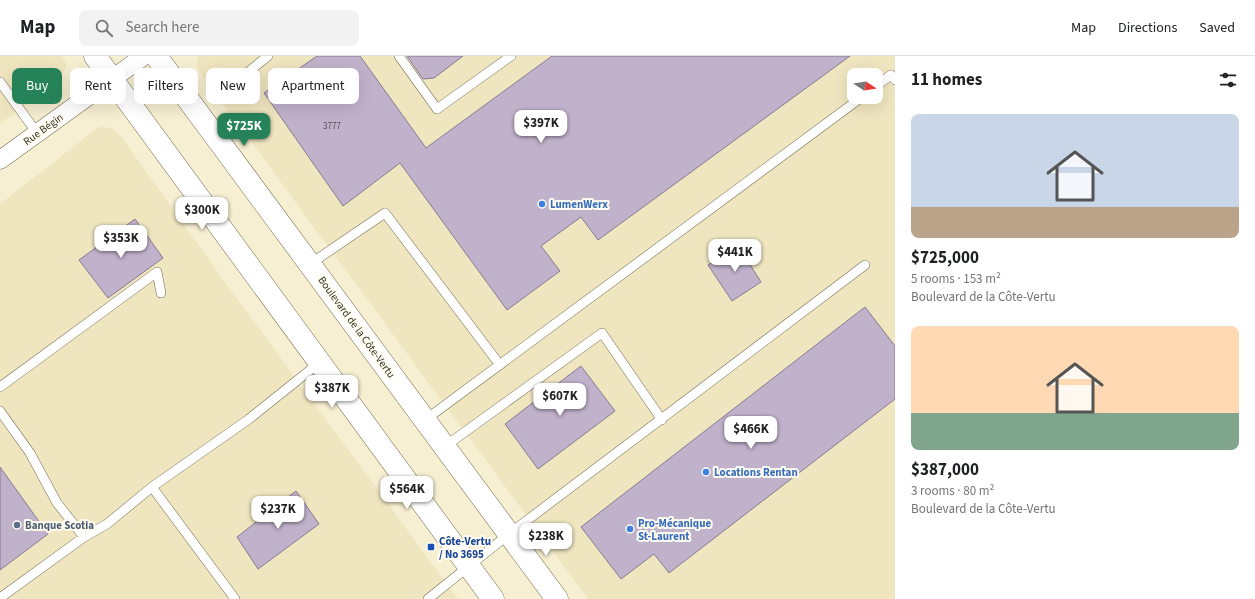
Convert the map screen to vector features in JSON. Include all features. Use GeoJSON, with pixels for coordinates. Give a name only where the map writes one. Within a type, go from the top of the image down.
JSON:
{"type":"FeatureCollection","features":[{"type":"Feature","properties":{"kind":"main road"},"geometry":{"type":"LineString","coordinates":[[95,56],[103,68]]}},
{"type":"Feature","properties":{"kind":"main road","name":"Boulevard de la Côte-Vertu"},"geometry":{"type":"LineString","coordinates":[[156,56],[557,599]]}},
{"type":"Feature","properties":{"kind":"main road"},"geometry":{"type":"LineString","coordinates":[[126,99],[493,599]]}},
{"type":"Feature","properties":{"kind":"street","name":"Rue Bégin"},"geometry":{"type":"LineString","coordinates":[[126,69],[144,56]]}},
{"type":"Feature","properties":{"kind":"street","name":"Rue Bégin"},"geometry":{"type":"LineString","coordinates":[[0,160],[77,104]]}},
{"type":"Feature","properties":{"kind":"lane"},"geometry":{"type":"LineString","coordinates":[[253,68],[268,56]]}},
{"type":"Feature","properties":{"kind":"lane"},"geometry":{"type":"LineString","coordinates":[[399,56],[437,109],[511,56]]}},
{"type":"Feature","properties":{"kind":"lane"},"geometry":{"type":"LineString","coordinates":[[883,81],[891,75],[895,80]]}},
{"type":"Feature","properties":{"kind":"lane"},"geometry":{"type":"LineString","coordinates":[[0,82],[37,133]]}},
{"type":"Feature","properties":{"kind":"lane"},"geometry":{"type":"LineString","coordinates":[[425,420],[853,104]]}},
{"type":"Feature","properties":{"kind":"lane"},"geometry":{"type":"LineString","coordinates":[[310,264],[385,213],[500,365]]}},
{"type":"Feature","properties":{"kind":"lane"},"geometry":{"type":"LineString","coordinates":[[428,599],[509,534],[865,266]]}},
{"type":"Feature","properties":{"kind":"lane"},"geometry":{"type":"LineString","coordinates":[[0,387],[157,272],[161,293]]}},
{"type":"Feature","properties":{"kind":"lane"},"geometry":{"type":"LineString","coordinates":[[444,447],[602,333],[662,420]]}},
{"type":"Feature","properties":{"kind":"lane"},"geometry":{"type":"LineString","coordinates":[[0,598],[84,538],[107,524],[152,487],[249,418],[319,363]]}},
{"type":"Feature","properties":{"kind":"lane"},"geometry":{"type":"LineString","coordinates":[[0,412],[30,453],[57,502],[84,538]]}},
{"type":"Feature","properties":{"kind":"lane"},"geometry":{"type":"LineString","coordinates":[[152,487],[235,599]]}},
{"type":"Feature","properties":{"kind":"shaded area"},"geometry":{"type":"Polygon","coordinates":[[[0,56],[61,56],[67,63],[62,74],[62,68],[12,68],[12,104],[27,104],[0,124],[0,56]]]}},
{"type":"Feature","properties":{"kind":"shaded area"},"geometry":{"type":"Polygon","coordinates":[[[198,56],[895,56],[895,599],[588,599],[223,104],[260,104],[260,68],[206,68],[206,80],[197,67],[198,56]]]}},
{"type":"Feature","properties":{"kind":"shaded area"},"geometry":{"type":"Polygon","coordinates":[[[100,126],[114,129],[123,139],[227,285],[458,599],[0,599],[0,204],[100,126]]]}},
{"type":"Feature","properties":{"kind":"building"},"geometry":{"type":"Polygon","coordinates":[[[317,56],[360,56],[426,148],[552,56],[850,56],[598,240],[581,217],[541,246],[560,271],[507,310],[400,163],[343,206],[272,104],[359,104],[359,68],[300,68],[317,56]]]}},
{"type":"Feature","properties":{"kind":"building"},"geometry":{"type":"Polygon","coordinates":[[[407,56],[463,56],[434,78],[423,79],[407,56]]]}},
{"type":"Feature","properties":{"kind":"building"},"geometry":{"type":"Polygon","coordinates":[[[268,90],[268,99],[264,93],[268,90]]]}},
{"type":"Feature","properties":{"kind":"building"},"geometry":{"type":"Polygon","coordinates":[[[135,219],[163,258],[108,298],[79,260],[135,219]]]}},
{"type":"Feature","properties":{"kind":"building"},"geometry":{"type":"Polygon","coordinates":[[[738,246],[761,282],[732,301],[708,265],[738,246]]]}},
{"type":"Feature","properties":{"kind":"building"},"geometry":{"type":"Polygon","coordinates":[[[865,307],[895,346],[895,399],[669,573],[654,554],[621,579],[581,527],[865,307]]]}},
{"type":"Feature","properties":{"kind":"building"},"geometry":{"type":"Polygon","coordinates":[[[581,366],[615,411],[538,469],[505,424],[581,366]]]}},
{"type":"Feature","properties":{"kind":"building"},"geometry":{"type":"Polygon","coordinates":[[[0,467],[48,534],[0,570],[0,467]]]}},
{"type":"Feature","properties":{"kind":"building"},"geometry":{"type":"Polygon","coordinates":[[[296,491],[319,524],[258,569],[237,537],[296,491]]]}},
{"type":"Feature","properties":{"kind":"place","name":"LumenWerx"},"geometry":{"type":"Point","coordinates":[542,204]}},
{"type":"Feature","properties":{"kind":"place","name":"Locations Rentan"},"geometry":{"type":"Point","coordinates":[706,472]}},
{"type":"Feature","properties":{"kind":"place","name":"Banque Scotia"},"geometry":{"type":"Point","coordinates":[17,525]}},
{"type":"Feature","properties":{"kind":"place","name":"Pro-Mécanique St-Laurent"},"geometry":{"type":"Point","coordinates":[630,529]}},
{"type":"Feature","properties":{"kind":"place","name":"Côte-Vertu / No 3695"},"geometry":{"type":"Point","coordinates":[431,547]}}]}
